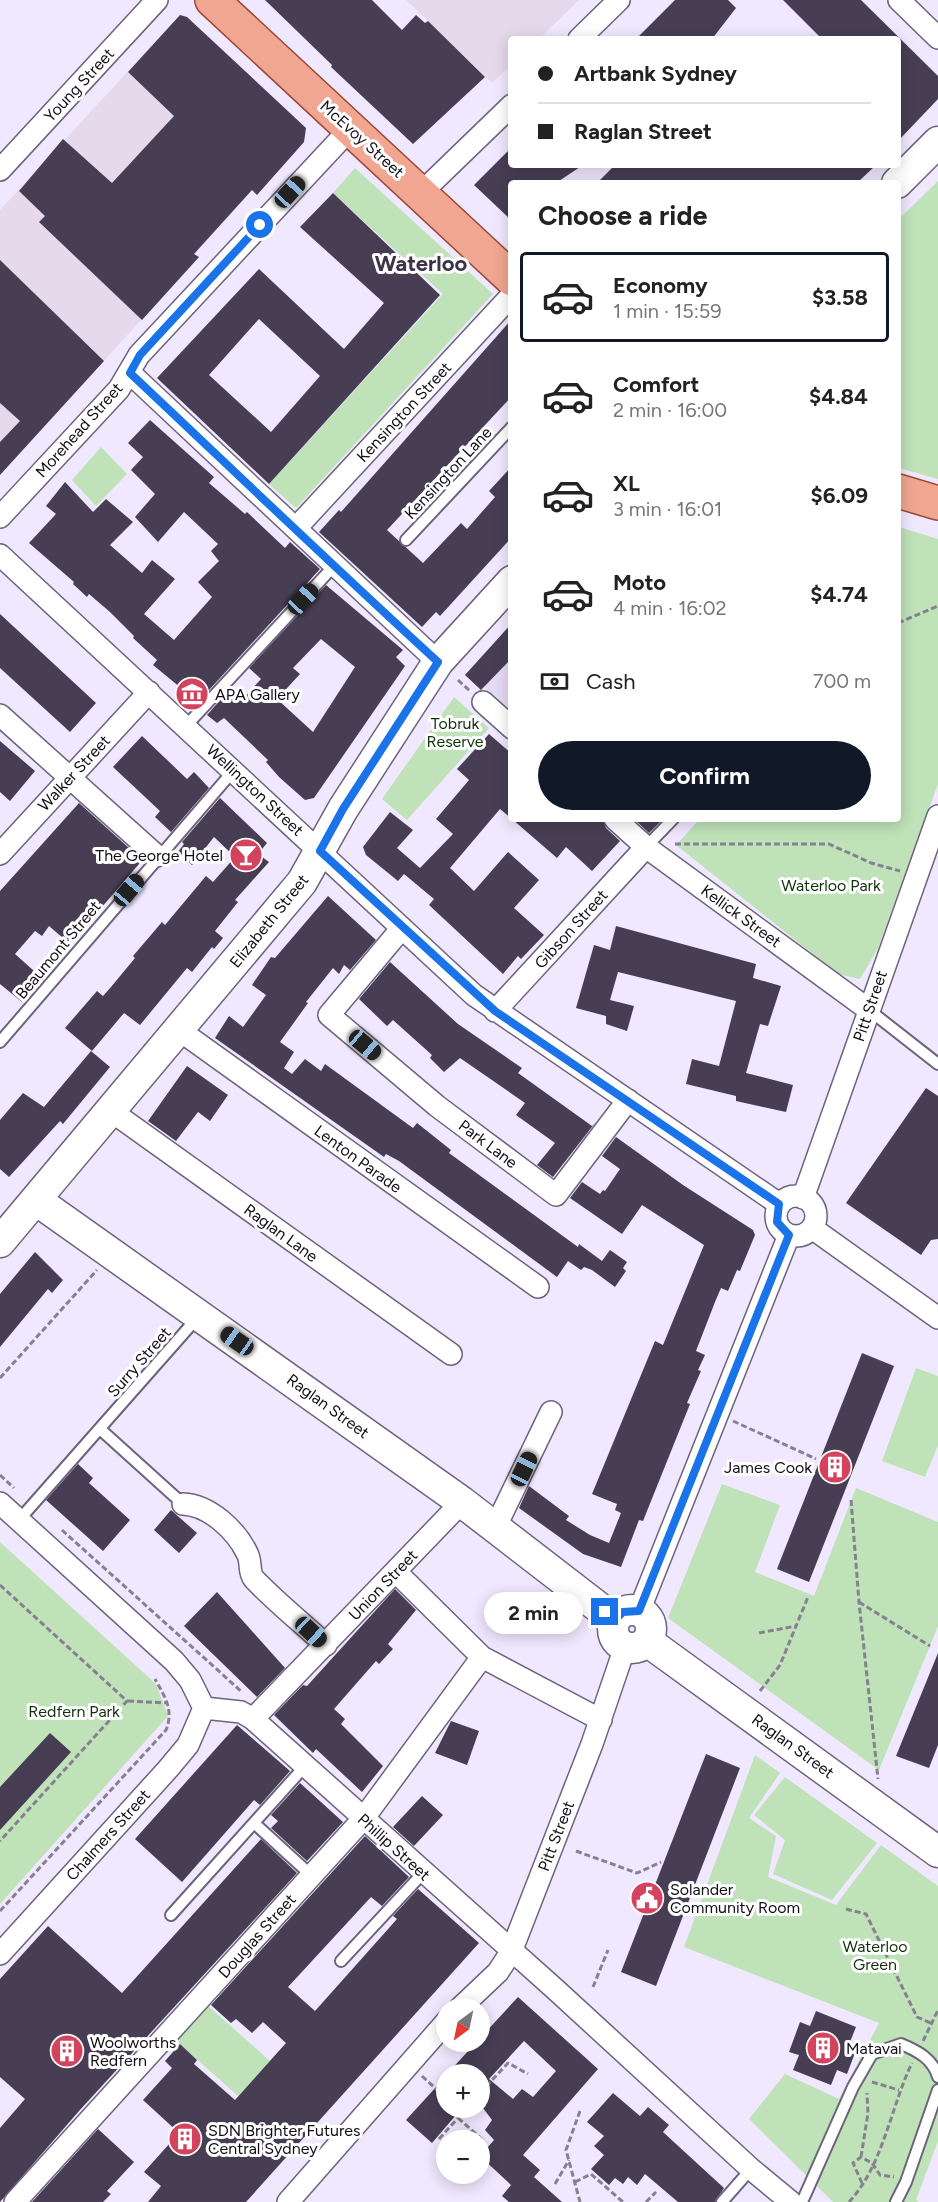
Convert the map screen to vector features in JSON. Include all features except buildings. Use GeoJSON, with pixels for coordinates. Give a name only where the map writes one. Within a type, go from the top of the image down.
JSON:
{"type":"FeatureCollection","features":[{"type":"Feature","properties":{"kind":"main road","name":"McEvoy Street"},"geometry":{"type":"LineString","coordinates":[[212,0],[508,275]]}},
{"type":"Feature","properties":{"kind":"main road"},"geometry":{"type":"LineString","coordinates":[[901,492],[938,503]]}},
{"type":"Feature","properties":{"kind":"street","name":"Young Street"},"geometry":{"type":"LineString","coordinates":[[0,170],[157,0]]}},
{"type":"Feature","properties":{"kind":"street"},"geometry":{"type":"LineString","coordinates":[[582,36],[620,0]]}},
{"type":"Feature","properties":{"kind":"street"},"geometry":{"type":"LineString","coordinates":[[899,0],[938,38]]}},
{"type":"Feature","properties":{"kind":"street"},"geometry":{"type":"LineString","coordinates":[[421,193],[508,109]]}},
{"type":"Feature","properties":{"kind":"street","name":"Morehead Street"},"geometry":{"type":"LineString","coordinates":[[0,517],[119,389],[140,355],[350,129]]}},
{"type":"Feature","properties":{"kind":"street"},"geometry":{"type":"LineString","coordinates":[[900,180],[938,142]]}},
{"type":"Feature","properties":{"kind":"street","name":"Kensington Street"},"geometry":{"type":"LineString","coordinates":[[296,528],[508,299]]}},
{"type":"Feature","properties":{"kind":"street"},"geometry":{"type":"LineString","coordinates":[[130,373],[296,528],[333,567],[438,662]]}},
{"type":"Feature","properties":{"kind":"street","name":"Wellington Street"},"geometry":{"type":"LineString","coordinates":[[0,555],[402,928],[495,1011],[779,1204]]}},
{"type":"Feature","properties":{"kind":"street","name":"Elizabeth Street"},"geometry":{"type":"LineString","coordinates":[[0,1242],[302,882],[343,809],[438,662],[508,584]]}},
{"type":"Feature","properties":{"kind":"street","name":"Walker Street"},"geometry":{"type":"LineString","coordinates":[[0,854],[149,692]]}},
{"type":"Feature","properties":{"kind":"street"},"geometry":{"type":"LineString","coordinates":[[483,702],[508,724]]}},
{"type":"Feature","properties":{"kind":"street"},"geometry":{"type":"LineString","coordinates":[[0,715],[157,856]]}},
{"type":"Feature","properties":{"kind":"street","name":"Pitt Street"},"geometry":{"type":"LineString","coordinates":[[803,1197],[938,816]]}},
{"type":"Feature","properties":{"kind":"street","name":"Kellick Street"},"geometry":{"type":"LineString","coordinates":[[618,822],[649,849],[869,1010]]}},
{"type":"Feature","properties":{"kind":"street","name":"Gibson Street"},"geometry":{"type":"LineString","coordinates":[[495,1011],[649,849]]}},
{"type":"Feature","properties":{"kind":"street","name":"Park Lane"},"geometry":{"type":"LineString","coordinates":[[402,928],[330,1015],[437,1106],[556,1195],[628,1100]]}},
{"type":"Feature","properties":{"kind":"street","name":"Lenton Parade"},"geometry":{"type":"LineString","coordinates":[[179,1030],[538,1287]]}},
{"type":"Feature","properties":{"kind":"street","name":"Raglan Lane"},"geometry":{"type":"LineString","coordinates":[[111,1111],[451,1354]]}},
{"type":"Feature","properties":{"kind":"street"},"geometry":{"type":"LineString","coordinates":[[790,1197],[803,1197],[815,1211],[812,1228],[802,1235],[789,1235],[777,1222],[779,1204],[790,1197]]}},
{"type":"Feature","properties":{"kind":"street","name":"Raglan Street"},"geometry":{"type":"LineString","coordinates":[[36,1200],[200,1314],[495,1528],[627,1615]]}},
{"type":"Feature","properties":{"kind":"street"},"geometry":{"type":"LineString","coordinates":[[812,1228],[938,1318]]}},
{"type":"Feature","properties":{"kind":"street"},"geometry":{"type":"LineString","coordinates":[[636,1644],[619,1644],[613,1632],[627,1615],[718,1414],[789,1235]]}},
{"type":"Feature","properties":{"kind":"street"},"geometry":{"type":"LineString","coordinates":[[495,1528],[551,1412]]}},
{"type":"Feature","properties":{"kind":"street"},"geometry":{"type":"LineString","coordinates":[[0,1503],[174,1661],[190,1680],[204,1708]]}},
{"type":"Feature","properties":{"kind":"street","name":"Union Street"},"geometry":{"type":"LineString","coordinates":[[257,1715],[462,1503]]}},
{"type":"Feature","properties":{"kind":"street"},"geometry":{"type":"LineString","coordinates":[[183,1504],[195,1504],[209,1512],[230,1530],[248,1554],[252,1576],[326,1645]]}},
{"type":"Feature","properties":{"kind":"street"},"geometry":{"type":"LineString","coordinates":[[396,1572],[482,1657],[601,1720]]}},
{"type":"Feature","properties":{"kind":"street","name":"Pitt Street"},"geometry":{"type":"LineString","coordinates":[[471,1998],[498,1972],[511,1952],[601,1720],[636,1644]]}},
{"type":"Feature","properties":{"kind":"street","name":"Raglan Street"},"geometry":{"type":"LineString","coordinates":[[636,1644],[938,1852]]}},
{"type":"Feature","properties":{"kind":"street","name":"Douglas Street"},"geometry":{"type":"LineString","coordinates":[[15,2202],[363,1819],[482,1657]]}},
{"type":"Feature","properties":{"kind":"street","name":"Phillip Street"},"geometry":{"type":"LineString","coordinates":[[204,1708],[257,1715],[305,1766],[363,1819],[751,2169],[791,2202]]}},
{"type":"Feature","properties":{"kind":"street","name":"Chalmers Street"},"geometry":{"type":"LineString","coordinates":[[0,1954],[188,1745],[204,1708]]}},
{"type":"Feature","properties":{"kind":"street"},"geometry":{"type":"LineString","coordinates":[[288,2202],[436,2033]]}},
{"type":"Feature","properties":{"kind":"lane","name":"Kensington Lane"},"geometry":{"type":"LineString","coordinates":[[406,540],[508,431]]}},
{"type":"Feature","properties":{"kind":"lane"},"geometry":{"type":"LineString","coordinates":[[186,726],[333,567]]}},
{"type":"Feature","properties":{"kind":"lane","name":"Beaumont Street"},"geometry":{"type":"LineString","coordinates":[[0,1042],[157,856],[234,770]]}},
{"type":"Feature","properties":{"kind":"lane"},"geometry":{"type":"LineString","coordinates":[[649,849],[671,822]]}},
{"type":"Feature","properties":{"kind":"lane"},"geometry":{"type":"LineString","coordinates":[[869,1010],[938,1064]]}},
{"type":"Feature","properties":{"kind":"lane","name":"Surry Street"},"geometry":{"type":"LineString","coordinates":[[19,1520],[200,1314]]}},
{"type":"Feature","properties":{"kind":"lane"},"geometry":{"type":"LineString","coordinates":[[100,1429],[183,1504]]}},
{"type":"Feature","properties":{"kind":"lane"},"geometry":{"type":"LineString","coordinates":[[171,1915],[305,1766]]}},
{"type":"Feature","properties":{"kind":"lane"},"geometry":{"type":"LineString","coordinates":[[254,1822],[312,1876]]}},
{"type":"Feature","properties":{"kind":"lane"},"geometry":{"type":"LineString","coordinates":[[341,1961],[423,1873]]}},
{"type":"Feature","properties":{"kind":"lane"},"geometry":{"type":"LineString","coordinates":[[802,2202],[853,2087],[872,2054],[901,2044],[917,2050],[934,2064],[938,2077]]}},
{"type":"Feature","properties":{"kind":"lane"},"geometry":{"type":"LineString","coordinates":[[896,2202],[906,2182],[938,2090]]}},
{"type":"Feature","properties":{"kind":"lane"},"geometry":{"type":"LineString","coordinates":[[722,2202],[751,2169]]}},
{"type":"Feature","properties":{"kind":"path"},"geometry":{"type":"LineString","coordinates":[[901,622],[938,606]]}},
{"type":"Feature","properties":{"kind":"path"},"geometry":{"type":"LineString","coordinates":[[649,849],[672,844],[829,844],[871,863],[916,875]]}},
{"type":"Feature","properties":{"kind":"path"},"geometry":{"type":"LineString","coordinates":[[0,1378],[111,1254]]}},
{"type":"Feature","properties":{"kind":"path"},"geometry":{"type":"LineString","coordinates":[[718,1414],[816,1459]]}},
{"type":"Feature","properties":{"kind":"path"},"geometry":{"type":"LineString","coordinates":[[0,1475],[257,1715]]}},
{"type":"Feature","properties":{"kind":"path"},"geometry":{"type":"LineString","coordinates":[[852,1500],[859,1602],[879,1781]]}},
{"type":"Feature","properties":{"kind":"path"},"geometry":{"type":"LineString","coordinates":[[0,1585],[128,1701],[168,1702]]}},
{"type":"Feature","properties":{"kind":"path"},"geometry":{"type":"LineString","coordinates":[[760,1691],[780,1665],[808,1597]]}},
{"type":"Feature","properties":{"kind":"path"},"geometry":{"type":"LineString","coordinates":[[859,1602],[930,1646]]}},
{"type":"Feature","properties":{"kind":"path"},"geometry":{"type":"LineString","coordinates":[[759,1633],[796,1626]]}},
{"type":"Feature","properties":{"kind":"path"},"geometry":{"type":"LineString","coordinates":[[0,1911],[166,1730],[171,1718],[168,1702],[155,1679]]}},
{"type":"Feature","properties":{"kind":"path"},"geometry":{"type":"LineString","coordinates":[[0,1841],[128,1701]]}},
{"type":"Feature","properties":{"kind":"path"},"geometry":{"type":"LineString","coordinates":[[576,1851],[638,1873],[661,1862]]}},
{"type":"Feature","properties":{"kind":"path"},"geometry":{"type":"LineString","coordinates":[[846,1909],[866,1914],[917,2017],[933,2024]]}},
{"type":"Feature","properties":{"kind":"path"},"geometry":{"type":"LineString","coordinates":[[593,1986],[608,1950]]}},
{"type":"Feature","properties":{"kind":"path"},"geometry":{"type":"LineString","coordinates":[[849,2202],[862,2183],[889,2131],[899,2090],[938,2010]]}},
{"type":"Feature","properties":{"kind":"path"},"geometry":{"type":"LineString","coordinates":[[409,2063],[436,2089]]}},
{"type":"Feature","properties":{"kind":"path"},"geometry":{"type":"LineString","coordinates":[[490,2082],[508,2063],[528,2074]]}},
{"type":"Feature","properties":{"kind":"path"},"geometry":{"type":"LineString","coordinates":[[862,2183],[853,2163],[861,2157],[868,2114],[867,2094],[872,2082],[899,2090]]}},
{"type":"Feature","properties":{"kind":"path"},"geometry":{"type":"LineString","coordinates":[[580,2111],[566,2150],[580,2202]]}},
{"type":"Feature","properties":{"kind":"path"},"geometry":{"type":"LineString","coordinates":[[447,2130],[458,2118],[471,2130]]}},
{"type":"Feature","properties":{"kind":"path"},"geometry":{"type":"LineString","coordinates":[[861,2157],[872,2163],[880,2175],[906,2182]]}},
{"type":"Feature","properties":{"kind":"path"},"geometry":{"type":"LineString","coordinates":[[555,2184],[569,2160]]}},
{"type":"Feature","properties":{"kind":"path"},"geometry":{"type":"LineString","coordinates":[[575,2182],[591,2174],[623,2202]]}},
{"type":"Feature","properties":{"kind":"path"},"geometry":{"type":"LineString","coordinates":[[646,2202],[656,2192]]}},
{"type":"Feature","properties":{"kind":"shaded area"},"geometry":{"type":"Polygon","coordinates":[[[406,0],[579,0],[542,36],[508,36],[508,68],[492,83],[406,0]]]}},
{"type":"Feature","properties":{"kind":"shaded area"},"geometry":{"type":"Polygon","coordinates":[[[180,15],[187,17],[306,128],[304,142],[257,195],[252,190],[194,254],[199,257],[0,474],[0,210],[180,15]]]}},
{"type":"Feature","properties":{"kind":"shaded area"},"geometry":{"type":"Polygon","coordinates":[[[508,650],[508,708],[479,682],[508,650]]]}},
{"type":"Feature","properties":{"kind":"green space"},"geometry":{"type":"Polygon","coordinates":[[[355,168],[493,294],[296,508],[269,484],[443,294],[333,193],[355,168]]]}},
{"type":"Feature","properties":{"kind":"green space"},"geometry":{"type":"Polygon","coordinates":[[[938,181],[938,479],[901,469],[901,217],[938,181]]]}},
{"type":"Feature","properties":{"kind":"green space"},"geometry":{"type":"Polygon","coordinates":[[[101,447],[127,474],[96,506],[72,480],[101,447]]]}},
{"type":"Feature","properties":{"kind":"green space","name":"Waterloo Park"},"geometry":{"type":"Polygon","coordinates":[[[901,528],[938,539],[938,784],[878,948],[860,979],[838,974],[676,845],[697,822],[901,822],[901,528]]]}},
{"type":"Feature","properties":{"kind":"green space","name":"Tobruk Reserve"},"geometry":{"type":"Polygon","coordinates":[[[454,697],[489,728],[407,820],[382,799],[454,697]]]}},
{"type":"Feature","properties":{"kind":"green space"},"geometry":{"type":"Polygon","coordinates":[[[916,1368],[938,1376],[938,1445],[925,1477],[882,1461],[916,1368]]]}},
{"type":"Feature","properties":{"kind":"green space"},"geometry":{"type":"Polygon","coordinates":[[[722,1484],[780,1505],[755,1572],[814,1596],[856,1488],[938,1522],[938,1626],[879,1770],[668,1618],[722,1484]]]}},
{"type":"Feature","properties":{"kind":"green space","name":"Redfern Park"},"geometry":{"type":"Polygon","coordinates":[[[0,1542],[156,1684],[168,1716],[0,1904],[0,1542]]]}},
{"type":"Feature","properties":{"kind":"green space","name":"Waterloo Green"},"geometry":{"type":"Polygon","coordinates":[[[755,1755],[780,1773],[749,1818],[776,1836],[768,1877],[836,1905],[881,1845],[938,1886],[938,2141],[916,2200],[919,2202],[833,2202],[749,2119],[785,2074],[839,2099],[879,2023],[684,1947],[755,1755]]]}},
{"type":"Feature","properties":{"kind":"green space","name":"Waterloo Green"},"geometry":{"type":"Polygon","coordinates":[[[785,1777],[877,1843],[832,1900],[773,1874],[785,1840],[754,1815],[785,1777]]]}},
{"type":"Feature","properties":{"kind":"green space"},"geometry":{"type":"Polygon","coordinates":[[[206,2004],[270,2061],[238,2096],[174,2039],[206,2004]]]}},
{"type":"Feature","properties":{"kind":"place","name":"APA Gallery"},"geometry":{"type":"Point","coordinates":[192,694]}},
{"type":"Feature","properties":{"kind":"place","name":"The George Hotel"},"geometry":{"type":"Point","coordinates":[246,855]}},
{"type":"Feature","properties":{"kind":"place","name":"James Cook"},"geometry":{"type":"Point","coordinates":[835,1467]}},
{"type":"Feature","properties":{"kind":"place","name":"Solander Community Room"},"geometry":{"type":"Point","coordinates":[647,1898]}},
{"type":"Feature","properties":{"kind":"place","name":"Matavai"},"geometry":{"type":"Point","coordinates":[823,2048]}},
{"type":"Feature","properties":{"kind":"place","name":"Woolworths Redfern"},"geometry":{"type":"Point","coordinates":[67,2051]}},
{"type":"Feature","properties":{"kind":"place","name":"SDN Brighter Futures Central Sydney"},"geometry":{"type":"Point","coordinates":[185,2139]}},
{"type":"Feature","properties":{"kind":"district","name":"Waterloo"},"geometry":{"type":"Point","coordinates":[421,263]}},
{"type":"Feature","properties":{"kind":"route"},"geometry":{"type":"LineString","coordinates":[[260,225],[140,355],[130,373],[296,528],[333,567],[438,662],[343,809],[320,851],[474,995],[779,1204],[777,1222],[783,1232],[789,1235],[639,1611],[628,1610],[618,1615],[615,1620],[605,1612]]}}]}
